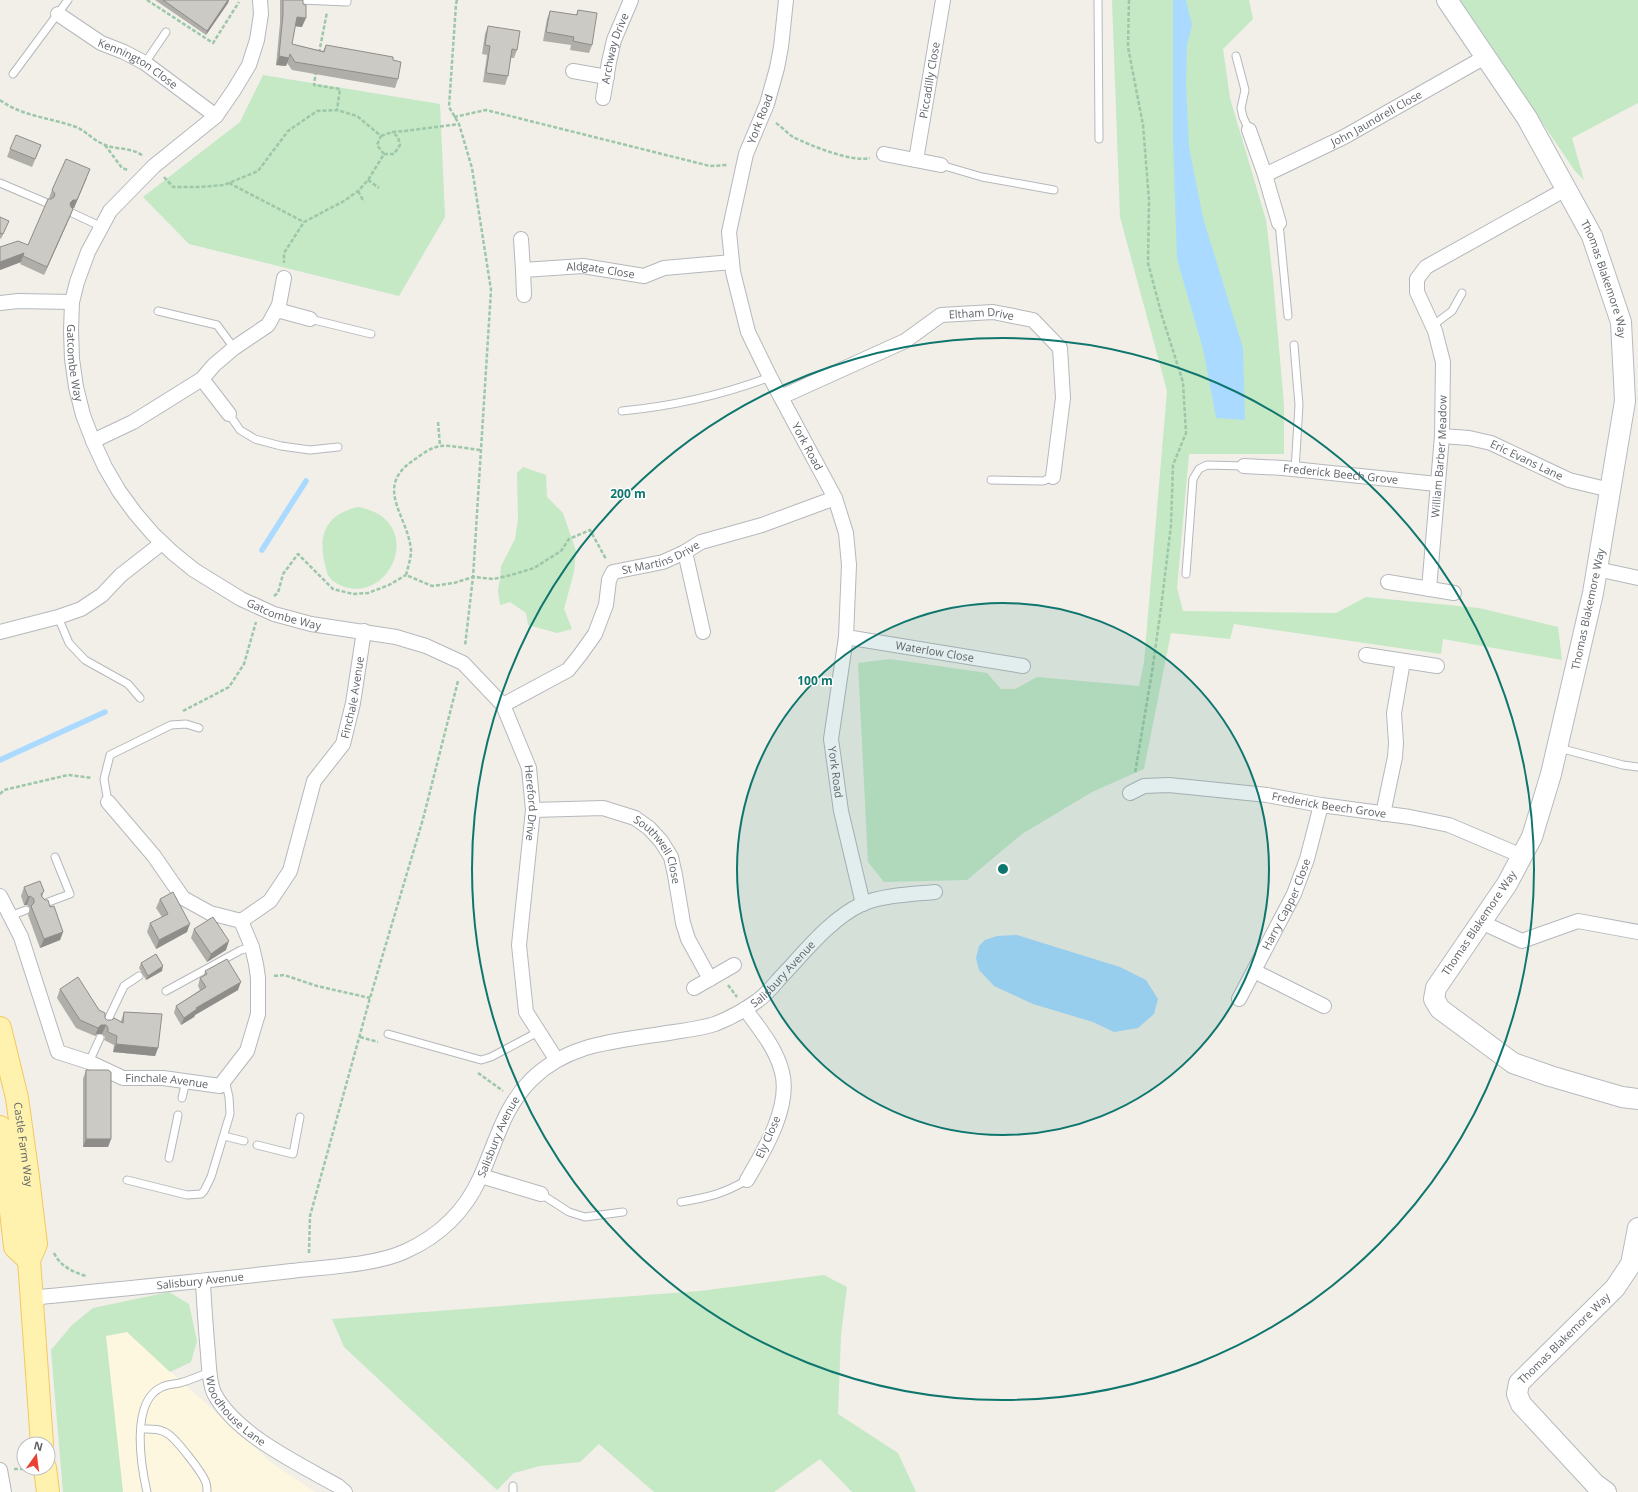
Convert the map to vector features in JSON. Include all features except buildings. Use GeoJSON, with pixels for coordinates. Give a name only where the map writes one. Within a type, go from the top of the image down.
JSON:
{"type":"FeatureCollection","features":[{"type":"Feature","properties":{"kind":"main road","name":"Castle Farm Way"},"geometry":{"type":"LineString","coordinates":[[0,1028],[17,1098],[36,1244],[29,1260],[41,1436]]}},
{"type":"Feature","properties":{"kind":"main road","name":"Castle Farm Way"},"geometry":{"type":"LineString","coordinates":[[0,1127],[15,1247],[29,1260]]}},
{"type":"Feature","properties":{"kind":"main road"},"geometry":{"type":"LineString","coordinates":[[46,1476],[48,1492]]}},
{"type":"Feature","properties":{"kind":"street","name":"Gatcombe Way"},"geometry":{"type":"LineString","coordinates":[[260,0],[261,14],[257,40],[249,65],[216,116],[154,166],[110,211],[100,226],[88,252],[77,282],[72,302],[71,331],[74,373],[83,415],[92,441],[105,467],[118,491],[135,513],[162,542],[194,570],[241,599],[260,608],[274,614],[311,624],[364,631]]}},
{"type":"Feature","properties":{"kind":"street","name":"Archway Drive"},"geometry":{"type":"LineString","coordinates":[[604,98],[614,40],[631,0]]}},
{"type":"Feature","properties":{"kind":"street","name":"York Road"},"geometry":{"type":"LineString","coordinates":[[786,0],[778,61],[767,104],[744,162],[728,232],[733,272],[748,332],[770,378],[835,498],[846,534],[849,565],[846,638],[831,739],[841,811],[863,904]]}},
{"type":"Feature","properties":{"kind":"street","name":"Piccadilly Close"},"geometry":{"type":"LineString","coordinates":[[916,160],[944,0]]}},
{"type":"Feature","properties":{"kind":"street","name":"Thomas Blakemore Way"},"geometry":{"type":"LineString","coordinates":[[1447,0],[1527,118],[1592,236],[1621,322],[1625,401],[1593,593],[1551,774],[1532,837],[1507,884],[1436,988],[1434,999],[1440,1009],[1513,1063],[1601,1090],[1638,1099]]}},
{"type":"Feature","properties":{"kind":"street","name":"Kennington Close"},"geometry":{"type":"LineString","coordinates":[[58,14],[101,43],[124,52],[145,63],[216,116]]}},
{"type":"Feature","properties":{"kind":"street","name":"John Jaundrell Close"},"geometry":{"type":"LineString","coordinates":[[1265,175],[1344,137],[1485,57]]}},
{"type":"Feature","properties":{"kind":"street"},"geometry":{"type":"LineString","coordinates":[[574,71],[607,77]]}},
{"type":"Feature","properties":{"kind":"street"},"geometry":{"type":"LineString","coordinates":[[1249,130],[1265,175],[1279,223]]}},
{"type":"Feature","properties":{"kind":"street"},"geometry":{"type":"LineString","coordinates":[[884,154],[941,165]]}},
{"type":"Feature","properties":{"kind":"street","name":"William Barber Meadow"},"geometry":{"type":"LineString","coordinates":[[1429,589],[1442,436],[1442,362],[1432,326],[1416,292],[1417,278],[1426,268],[1566,189]]}},
{"type":"Feature","properties":{"kind":"street"},"geometry":{"type":"LineString","coordinates":[[521,239],[524,295]]}},
{"type":"Feature","properties":{"kind":"street","name":"Aldgate Close"},"geometry":{"type":"LineString","coordinates":[[523,270],[583,266],[644,276],[664,268],[732,262]]}},
{"type":"Feature","properties":{"kind":"street"},"geometry":{"type":"LineString","coordinates":[[92,441],[133,422],[202,379],[214,365],[234,348],[268,325],[280,305],[284,278]]}},
{"type":"Feature","properties":{"kind":"street"},"geometry":{"type":"LineString","coordinates":[[0,303],[18,301],[72,302]]}},
{"type":"Feature","properties":{"kind":"street"},"geometry":{"type":"LineString","coordinates":[[277,310],[310,319]]}},
{"type":"Feature","properties":{"kind":"street","name":"Eltham Drive"},"geometry":{"type":"LineString","coordinates":[[781,397],[905,341],[941,315],[993,312],[1033,320],[1060,348],[1063,398],[1053,477]]}},
{"type":"Feature","properties":{"kind":"street"},"geometry":{"type":"LineString","coordinates":[[202,379],[228,414]]}},
{"type":"Feature","properties":{"kind":"street","name":"Eric Evans Lane"},"geometry":{"type":"LineString","coordinates":[[1442,436],[1469,438],[1491,443],[1569,480],[1610,490]]}},
{"type":"Feature","properties":{"kind":"street","name":"Frederick Beech Grove"},"geometry":{"type":"LineString","coordinates":[[1244,466],[1437,484]]}},
{"type":"Feature","properties":{"kind":"street","name":"St Martins Drive"},"geometry":{"type":"LineString","coordinates":[[503,705],[568,670],[595,634],[606,606],[609,580],[613,572],[663,562],[685,552],[700,542],[762,525],[835,498]]}},
{"type":"Feature","properties":{"kind":"street"},"geometry":{"type":"LineString","coordinates":[[0,632],[58,617],[81,609],[102,595],[121,575],[162,542]]}},
{"type":"Feature","properties":{"kind":"street"},"geometry":{"type":"LineString","coordinates":[[685,552],[703,632]]}},
{"type":"Feature","properties":{"kind":"street"},"geometry":{"type":"LineString","coordinates":[[1597,569],[1638,578]]}},
{"type":"Feature","properties":{"kind":"street"},"geometry":{"type":"LineString","coordinates":[[1388,582],[1454,593]]}},
{"type":"Feature","properties":{"kind":"street","name":"Hereford Drive"},"geometry":{"type":"LineString","coordinates":[[364,631],[396,637],[426,646],[462,664],[503,705],[529,768],[533,810],[519,944],[526,1012],[556,1059]]}},
{"type":"Feature","properties":{"kind":"street","name":"Finchale Avenue"},"geometry":{"type":"LineString","coordinates":[[0,896],[21,937],[58,1052],[89,1062],[123,1078],[163,1078],[220,1086],[247,1051],[258,1014],[258,978],[252,947],[242,921],[270,900],[290,872],[314,781],[343,744],[353,703],[364,631]]}},
{"type":"Feature","properties":{"kind":"street","name":"Waterlow Close"},"geometry":{"type":"LineString","coordinates":[[846,638],[1023,666]]}},
{"type":"Feature","properties":{"kind":"street"},"geometry":{"type":"LineString","coordinates":[[1366,655],[1437,666]]}},
{"type":"Feature","properties":{"kind":"street"},"geometry":{"type":"LineString","coordinates":[[1383,814],[1395,757],[1396,743],[1394,713],[1403,661]]}},
{"type":"Feature","properties":{"kind":"street","name":"Frederick Beech Grove"},"geometry":{"type":"LineString","coordinates":[[1130,793],[1144,786],[1169,785],[1267,795],[1449,825],[1522,856]]}},
{"type":"Feature","properties":{"kind":"street"},"geometry":{"type":"LineString","coordinates":[[108,802],[154,856],[183,898],[210,913],[242,921]]}},
{"type":"Feature","properties":{"kind":"street","name":"Harry Capper Close"},"geometry":{"type":"LineString","coordinates":[[1239,999],[1294,894],[1307,859],[1321,805]]}},
{"type":"Feature","properties":{"kind":"street","name":"Southwell Close"},"geometry":{"type":"LineString","coordinates":[[533,810],[603,808],[635,818],[649,828],[661,841],[671,857],[676,875],[688,939],[715,976]]}},
{"type":"Feature","properties":{"kind":"street","name":"Salisbury Avenue"},"geometry":{"type":"LineString","coordinates":[[32,1298],[344,1265],[380,1259],[406,1251],[444,1228],[462,1209],[481,1176],[498,1132],[514,1098],[532,1078],[556,1059],[586,1046],[684,1031],[714,1024],[760,1000],[831,925],[863,904],[901,895],[935,892]]}},
{"type":"Feature","properties":{"kind":"street"},"geometry":{"type":"LineString","coordinates":[[1481,922],[1522,941],[1578,921],[1638,932]]}},
{"type":"Feature","properties":{"kind":"street"},"geometry":{"type":"LineString","coordinates":[[694,988],[734,965]]}},
{"type":"Feature","properties":{"kind":"street"},"geometry":{"type":"LineString","coordinates":[[1254,971],[1324,1006]]}},
{"type":"Feature","properties":{"kind":"street","name":"Ely Close"},"geometry":{"type":"LineString","coordinates":[[745,1009],[776,1056],[782,1073],[783,1099],[776,1124],[747,1180]]}},
{"type":"Feature","properties":{"kind":"street"},"geometry":{"type":"LineString","coordinates":[[481,1176],[541,1194]]}},
{"type":"Feature","properties":{"kind":"street","name":"Thomas Blakemore Way"},"geometry":{"type":"LineString","coordinates":[[1606,1492],[1596,1484],[1521,1404],[1517,1394],[1519,1383],[1615,1288],[1631,1264],[1638,1228]]}},
{"type":"Feature","properties":{"kind":"street","name":"Woodhouse Lane"},"geometry":{"type":"LineString","coordinates":[[203,1281],[209,1372],[214,1393],[223,1406],[241,1426],[264,1444],[338,1486],[345,1492]]}},
{"type":"Feature","properties":{"kind":"street"},"geometry":{"type":"LineString","coordinates":[[0,1470],[4,1492]]}},
{"type":"Feature","properties":{"kind":"lane"},"geometry":{"type":"LineString","coordinates":[[13,74],[68,0]]}},
{"type":"Feature","properties":{"kind":"lane"},"geometry":{"type":"LineString","coordinates":[[300,0],[347,2],[347,0]]}},
{"type":"Feature","properties":{"kind":"lane"},"geometry":{"type":"LineString","coordinates":[[1098,0],[1099,140]]}},
{"type":"Feature","properties":{"kind":"lane"},"geometry":{"type":"LineString","coordinates":[[145,63],[166,32]]}},
{"type":"Feature","properties":{"kind":"lane"},"geometry":{"type":"LineString","coordinates":[[1236,56],[1245,90],[1241,108],[1243,118],[1249,130]]}},
{"type":"Feature","properties":{"kind":"lane"},"geometry":{"type":"LineString","coordinates":[[941,165],[982,177],[1054,190]]}},
{"type":"Feature","properties":{"kind":"lane"},"geometry":{"type":"LineString","coordinates":[[0,183],[47,203]]}},
{"type":"Feature","properties":{"kind":"lane"},"geometry":{"type":"LineString","coordinates":[[72,213],[100,226]]}},
{"type":"Feature","properties":{"kind":"lane"},"geometry":{"type":"LineString","coordinates":[[1279,223],[1288,316]]}},
{"type":"Feature","properties":{"kind":"lane"},"geometry":{"type":"LineString","coordinates":[[1432,326],[1452,311],[1462,293]]}},
{"type":"Feature","properties":{"kind":"lane"},"geometry":{"type":"LineString","coordinates":[[158,311],[216,325],[234,348]]}},
{"type":"Feature","properties":{"kind":"lane"},"geometry":{"type":"LineString","coordinates":[[310,319],[371,334]]}},
{"type":"Feature","properties":{"kind":"lane"},"geometry":{"type":"LineString","coordinates":[[1294,345],[1299,405],[1295,470]]}},
{"type":"Feature","properties":{"kind":"lane"},"geometry":{"type":"LineString","coordinates":[[622,411],[649,409],[684,402],[739,389],[770,378]]}},
{"type":"Feature","properties":{"kind":"lane"},"geometry":{"type":"LineString","coordinates":[[228,414],[240,430],[255,439],[281,446],[310,450],[338,447]]}},
{"type":"Feature","properties":{"kind":"lane"},"geometry":{"type":"LineString","coordinates":[[1186,574],[1193,479],[1199,469],[1207,465],[1244,466]]}},
{"type":"Feature","properties":{"kind":"lane"},"geometry":{"type":"LineString","coordinates":[[991,480],[1044,481],[1053,477]]}},
{"type":"Feature","properties":{"kind":"lane"},"geometry":{"type":"LineString","coordinates":[[58,617],[69,643],[85,660],[128,684],[140,698]]}},
{"type":"Feature","properties":{"kind":"lane"},"geometry":{"type":"LineString","coordinates":[[108,802],[104,779],[110,756],[171,725],[186,724],[199,728]]}},
{"type":"Feature","properties":{"kind":"lane"},"geometry":{"type":"LineString","coordinates":[[1557,747],[1623,765],[1638,767]]}},
{"type":"Feature","properties":{"kind":"lane"},"geometry":{"type":"LineString","coordinates":[[43,904],[70,894],[55,857]]}},
{"type":"Feature","properties":{"kind":"lane"},"geometry":{"type":"LineString","coordinates":[[10,916],[26,910]]}},
{"type":"Feature","properties":{"kind":"lane"},"geometry":{"type":"LineString","coordinates":[[166,991],[241,950],[252,947]]}},
{"type":"Feature","properties":{"kind":"lane"},"geometry":{"type":"LineString","coordinates":[[106,1024],[124,986],[139,976]]}},
{"type":"Feature","properties":{"kind":"lane"},"geometry":{"type":"LineString","coordinates":[[388,1034],[481,1060],[491,1057],[538,1032]]}},
{"type":"Feature","properties":{"kind":"lane"},"geometry":{"type":"LineString","coordinates":[[89,1062],[100,1038]]}},
{"type":"Feature","properties":{"kind":"lane"},"geometry":{"type":"LineString","coordinates":[[127,1180],[187,1195],[201,1194],[207,1187],[211,1176],[224,1136],[230,1109],[225,1080]]}},
{"type":"Feature","properties":{"kind":"lane"},"geometry":{"type":"LineString","coordinates":[[182,1098],[186,1081]]}},
{"type":"Feature","properties":{"kind":"lane"},"geometry":{"type":"LineString","coordinates":[[169,1158],[178,1115]]}},
{"type":"Feature","properties":{"kind":"lane"},"geometry":{"type":"LineString","coordinates":[[257,1145],[293,1154],[300,1117]]}},
{"type":"Feature","properties":{"kind":"lane"},"geometry":{"type":"LineString","coordinates":[[224,1136],[244,1141]]}},
{"type":"Feature","properties":{"kind":"lane","name":"Ely Close"},"geometry":{"type":"LineString","coordinates":[[681,1202],[708,1197],[727,1191],[747,1180]]}},
{"type":"Feature","properties":{"kind":"lane"},"geometry":{"type":"LineString","coordinates":[[541,1194],[569,1212],[585,1217],[623,1212]]}},
{"type":"Feature","properties":{"kind":"lane"},"geometry":{"type":"LineString","coordinates":[[147,1492],[140,1450],[141,1429],[149,1398],[153,1393],[162,1387],[180,1383],[209,1372]]}},
{"type":"Feature","properties":{"kind":"lane"},"geometry":{"type":"LineString","coordinates":[[141,1429],[154,1428],[168,1434],[187,1454],[200,1472],[206,1482],[207,1492]]}},
{"type":"Feature","properties":{"kind":"path"},"geometry":{"type":"LineString","coordinates":[[147,0],[212,43],[239,2]]}},
{"type":"Feature","properties":{"kind":"path"},"geometry":{"type":"LineString","coordinates":[[457,0],[449,107],[459,124]]}},
{"type":"Feature","properties":{"kind":"path"},"geometry":{"type":"LineString","coordinates":[[1129,0],[1128,47],[1143,124],[1149,200],[1148,263],[1162,316],[1183,382],[1186,433],[1173,465],[1171,525],[1160,615],[1144,723],[1130,793]]}},
{"type":"Feature","properties":{"kind":"path"},"geometry":{"type":"LineString","coordinates":[[319,54],[329,2]]}},
{"type":"Feature","properties":{"kind":"path"},"geometry":{"type":"LineString","coordinates":[[316,70],[314,85],[340,89],[337,110]]}},
{"type":"Feature","properties":{"kind":"path"},"geometry":{"type":"LineString","coordinates":[[0,100],[6,105],[77,127],[104,145],[122,168],[132,172]]}},
{"type":"Feature","properties":{"kind":"path"},"geometry":{"type":"LineString","coordinates":[[160,173],[173,187],[200,188],[228,183],[258,171],[288,131],[317,110],[337,110],[358,116],[376,130],[381,136],[377,145],[384,154]]}},
{"type":"Feature","properties":{"kind":"path"},"geometry":{"type":"LineString","coordinates":[[454,117],[486,110],[710,166],[729,165],[744,162]]}},
{"type":"Feature","properties":{"kind":"path"},"geometry":{"type":"LineString","coordinates":[[764,112],[792,136],[832,153],[863,160],[884,154]]}},
{"type":"Feature","properties":{"kind":"path"},"geometry":{"type":"LineString","coordinates":[[384,154],[394,154],[400,145],[398,137],[392,132]]}},
{"type":"Feature","properties":{"kind":"path"},"geometry":{"type":"LineString","coordinates":[[104,145],[138,152],[146,160]]}},
{"type":"Feature","properties":{"kind":"path"},"geometry":{"type":"LineString","coordinates":[[284,253],[304,222],[344,201],[358,191],[368,180],[384,154]]}},
{"type":"Feature","properties":{"kind":"path"},"geometry":{"type":"LineString","coordinates":[[368,180],[379,188]]}},
{"type":"Feature","properties":{"kind":"path"},"geometry":{"type":"LineString","coordinates":[[228,183],[304,222]]}},
{"type":"Feature","properties":{"kind":"path"},"geometry":{"type":"LineString","coordinates":[[358,191],[364,202]]}},
{"type":"Feature","properties":{"kind":"path"},"geometry":{"type":"LineString","coordinates":[[438,422],[440,446]]}},
{"type":"Feature","properties":{"kind":"path"},"geometry":{"type":"LineString","coordinates":[[181,713],[229,688],[244,664],[260,608],[278,593],[283,574],[298,554],[333,589],[353,594],[368,593],[389,585],[406,575],[411,551],[405,527],[396,503],[393,485],[402,469],[425,453],[440,446],[480,450]]}},
{"type":"Feature","properties":{"kind":"path"},"geometry":{"type":"LineString","coordinates":[[406,575],[432,586],[454,583],[473,577],[494,579],[511,575],[534,568],[561,551],[569,539],[590,530],[613,572]]}},
{"type":"Feature","properties":{"kind":"path"},"geometry":{"type":"LineString","coordinates":[[0,794],[4,790],[68,775],[104,779]]}},
{"type":"Feature","properties":{"kind":"path"},"geometry":{"type":"LineString","coordinates":[[258,978],[284,975],[317,986],[370,998]]}},
{"type":"Feature","properties":{"kind":"path"},"geometry":{"type":"LineString","coordinates":[[715,976],[745,1009]]}},
{"type":"Feature","properties":{"kind":"shaded area"},"geometry":{"type":"Polygon","coordinates":[[[127,1332],[273,1464],[315,1492],[123,1492],[106,1336],[127,1332]]]}},
{"type":"Feature","properties":{"kind":"green space"},"geometry":{"type":"Polygon","coordinates":[[[1112,0],[1249,0],[1253,19],[1223,49],[1230,98],[1266,220],[1273,279],[1284,405],[1284,454],[1189,454],[1177,588],[1183,611],[1336,613],[1366,597],[1479,608],[1558,627],[1562,660],[1443,639],[1441,654],[1234,624],[1230,639],[1171,633],[1144,769],[1092,792],[1022,834],[967,880],[884,882],[868,862],[858,663],[890,659],[987,673],[1001,689],[1015,689],[1037,677],[1139,686],[1144,662],[1167,391],[1120,217],[1112,0]]]}},
{"type":"Feature","properties":{"kind":"green space"},"geometry":{"type":"Polygon","coordinates":[[[1457,0],[1638,0],[1638,103],[1572,138],[1584,180],[1575,171],[1466,10],[1457,0]]]}},
{"type":"Feature","properties":{"kind":"green space"},"geometry":{"type":"Polygon","coordinates":[[[263,75],[440,104],[445,217],[399,296],[189,244],[143,197],[240,122],[263,75]]]}},
{"type":"Feature","properties":{"kind":"green space"},"geometry":{"type":"Polygon","coordinates":[[[523,467],[546,475],[547,497],[563,513],[576,551],[574,572],[564,609],[572,629],[557,633],[528,625],[526,613],[510,602],[500,605],[498,590],[501,566],[515,539],[518,519],[517,473],[523,467]]]}},
{"type":"Feature","properties":{"kind":"green space"},"geometry":{"type":"Polygon","coordinates":[[[358,507],[379,515],[392,527],[396,542],[395,558],[387,573],[375,583],[360,589],[342,586],[330,578],[324,560],[323,549],[325,530],[330,523],[337,516],[358,507]]]}},
{"type":"Feature","properties":{"kind":"green space"},"geometry":{"type":"Polygon","coordinates":[[[824,1275],[847,1287],[841,1335],[838,1414],[898,1453],[916,1492],[852,1492],[820,1459],[774,1492],[654,1492],[599,1444],[580,1462],[540,1466],[514,1473],[497,1490],[344,1347],[332,1319],[700,1291],[824,1275]]]}},
{"type":"Feature","properties":{"kind":"green space"},"geometry":{"type":"Polygon","coordinates":[[[169,1292],[189,1304],[197,1341],[191,1362],[170,1372],[127,1332],[106,1336],[123,1492],[63,1492],[51,1350],[72,1325],[93,1308],[169,1292]]]}},
{"type":"Feature","properties":{"kind":"water"},"geometry":{"type":"Polygon","coordinates":[[[1173,0],[1186,0],[1192,25],[1187,45],[1186,84],[1189,147],[1203,218],[1243,348],[1245,420],[1216,418],[1203,349],[1177,259],[1173,139],[1173,0]]]}},
{"type":"Feature","properties":{"kind":"water"},"geometry":{"type":"Polygon","coordinates":[[[1017,935],[1120,967],[1146,980],[1158,999],[1154,1014],[1138,1028],[1114,1032],[1093,1022],[1033,1004],[994,986],[979,970],[976,958],[979,946],[985,940],[997,936],[1017,935]]]}},
{"type":"Feature","properties":{"kind":"waterway"},"geometry":{"type":"LineString","coordinates":[[262,550],[306,481]]}},
{"type":"Feature","properties":{"kind":"waterway"},"geometry":{"type":"LineString","coordinates":[[0,760],[105,712]]}}]}
